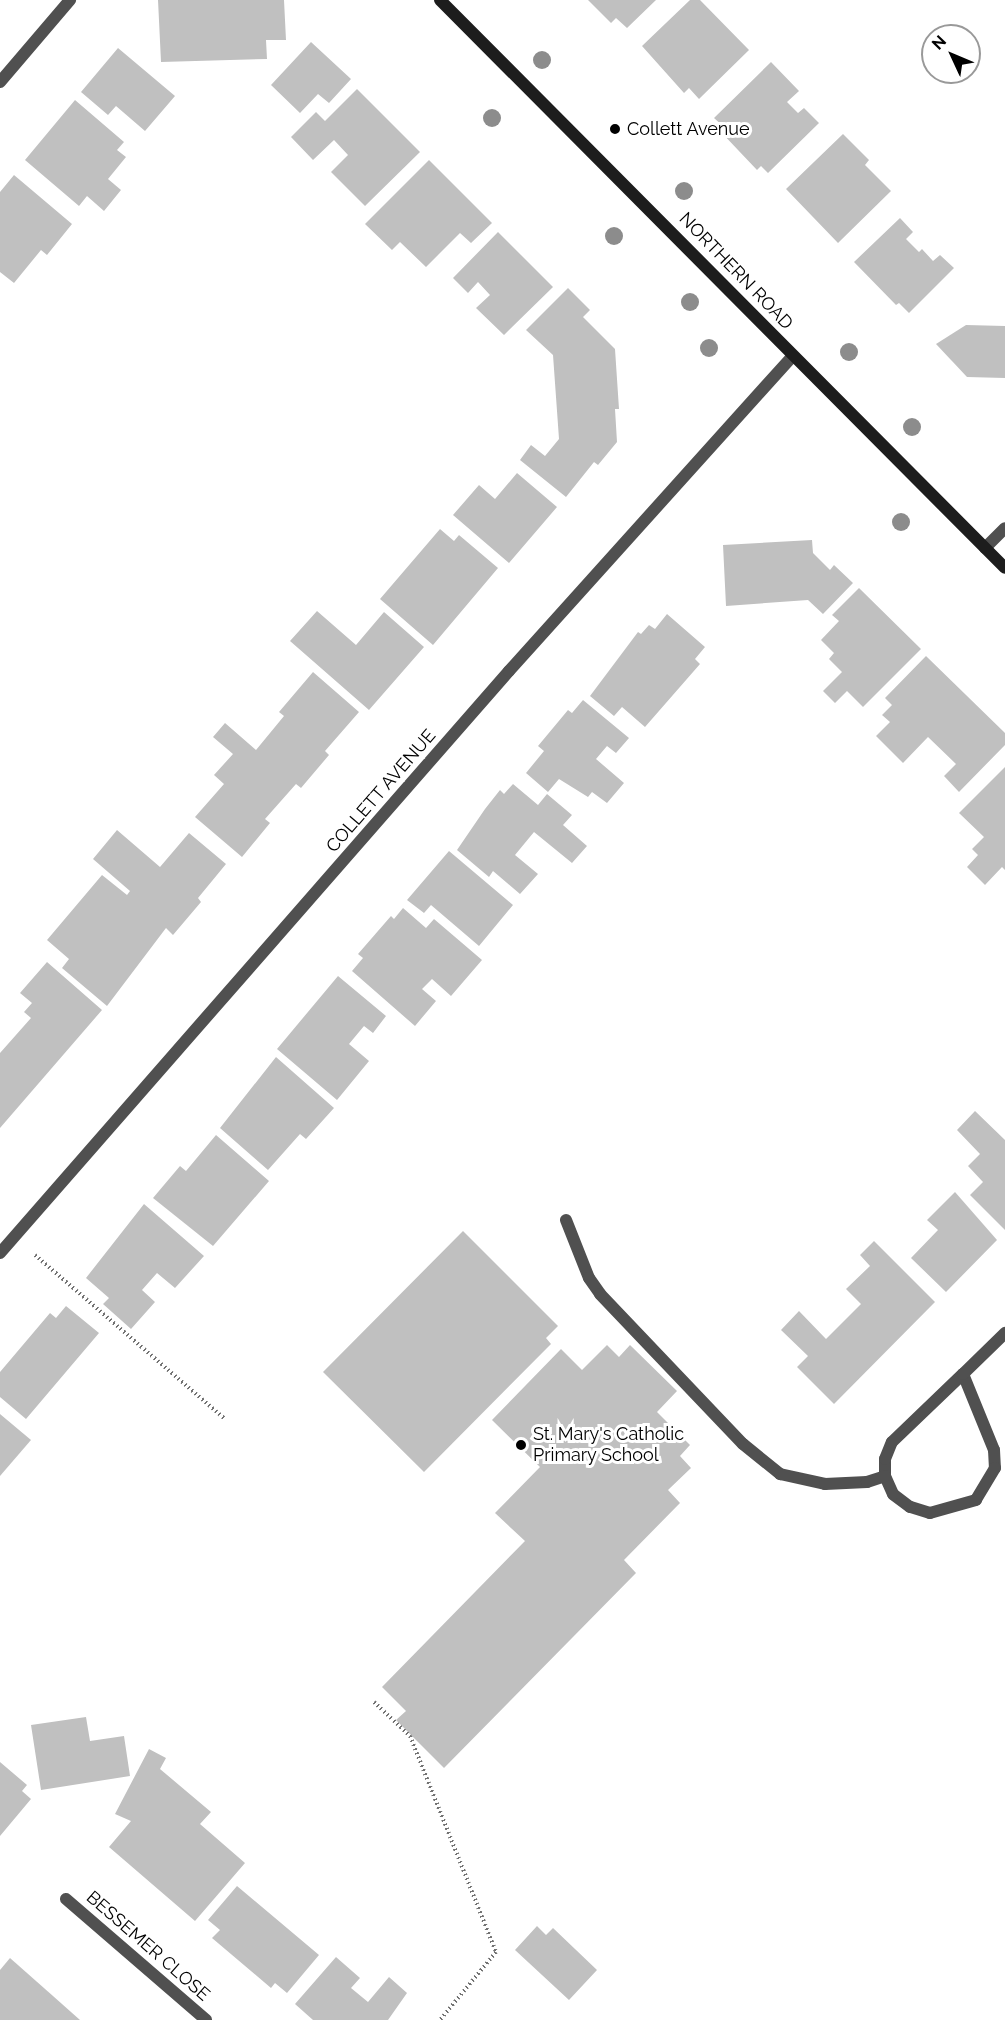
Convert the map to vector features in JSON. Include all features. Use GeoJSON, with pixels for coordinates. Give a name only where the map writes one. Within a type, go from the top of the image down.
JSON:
{"type":"FeatureCollection","features":[{"type":"Feature","properties":{"kind":"street"},"geometry":{"type":"LineString","coordinates":[[0,82],[70,0]]}},
{"type":"Feature","properties":{"kind":"street","name":"NORTHERN ROAD"},"geometry":{"type":"LineString","coordinates":[[440,0],[1005,568]]}},
{"type":"Feature","properties":{"kind":"street","name":"COLLETT AVENUE"},"geometry":{"type":"LineString","coordinates":[[0,1253],[509,671],[793,356]]}},
{"type":"Feature","properties":{"kind":"street"},"geometry":{"type":"LineString","coordinates":[[985,548],[1005,528]]}},
{"type":"Feature","properties":{"kind":"street"},"geometry":{"type":"LineString","coordinates":[[566,1220],[589,1278],[600,1294],[743,1443],[780,1474],[825,1484],[867,1482],[885,1476]]}},
{"type":"Feature","properties":{"kind":"street"},"geometry":{"type":"LineString","coordinates":[[963,1374],[994,1450],[995,1468],[976,1500],[930,1513],[910,1507],[893,1494],[885,1476],[885,1459],[892,1442],[1005,1333]]}},
{"type":"Feature","properties":{"kind":"street","name":"BESSEMER CLOSE"},"geometry":{"type":"LineString","coordinates":[[66,1899],[206,2020]]}},
{"type":"Feature","properties":{"kind":"path"},"geometry":{"type":"LineString","coordinates":[[46,1264],[225,1419]]}},
{"type":"Feature","properties":{"kind":"path"},"geometry":{"type":"LineString","coordinates":[[374,1702],[410,1736],[496,1952],[440,2020]]}},
{"type":"Feature","properties":{"kind":"building"},"geometry":{"type":"Polygon","coordinates":[[[158,0],[284,0],[286,40],[266,40],[267,59],[161,62],[158,0]]]}},
{"type":"Feature","properties":{"kind":"building"},"geometry":{"type":"Polygon","coordinates":[[[588,0],[656,0],[627,28],[616,18],[611,23],[588,0]]]}},
{"type":"Feature","properties":{"kind":"building"},"geometry":{"type":"Polygon","coordinates":[[[690,0],[700,0],[749,50],[699,99],[689,88],[684,93],[642,46],[690,0]]]}},
{"type":"Feature","properties":{"kind":"building"},"geometry":{"type":"Polygon","coordinates":[[[311,42],[351,79],[329,103],[318,94],[300,113],[271,85],[311,42]]]}},
{"type":"Feature","properties":{"kind":"building"},"geometry":{"type":"Polygon","coordinates":[[[118,48],[175,96],[145,131],[116,106],[108,115],[81,92],[118,48]]]}},
{"type":"Feature","properties":{"kind":"building"},"geometry":{"type":"Polygon","coordinates":[[[771,62],[799,91],[787,102],[798,113],[804,108],[819,123],[768,173],[761,166],[757,170],[721,132],[725,128],[714,118],[771,62]]]}},
{"type":"Feature","properties":{"kind":"building"},"geometry":{"type":"Polygon","coordinates":[[[357,89],[420,152],[365,206],[331,172],[348,155],[334,140],[313,160],[291,137],[316,112],[325,121],[357,89]]]}},
{"type":"Feature","properties":{"kind":"building"},"geometry":{"type":"Polygon","coordinates":[[[75,100],[124,142],[117,150],[126,157],[108,179],[121,190],[104,211],[87,196],[79,206],[25,160],[75,100]]]}},
{"type":"Feature","properties":{"kind":"building"},"geometry":{"type":"Polygon","coordinates":[[[843,134],[869,160],[865,165],[891,191],[838,243],[786,189],[843,134]]]}},
{"type":"Feature","properties":{"kind":"building"},"geometry":{"type":"Polygon","coordinates":[[[429,160],[492,223],[471,243],[460,233],[426,267],[400,242],[392,250],[365,224],[429,160]]]}},
{"type":"Feature","properties":{"kind":"building"},"geometry":{"type":"Polygon","coordinates":[[[14,175],[72,224],[47,255],[41,250],[14,283],[0,272],[0,192],[14,175]]]}},
{"type":"Feature","properties":{"kind":"building"},"geometry":{"type":"Polygon","coordinates":[[[900,218],[913,232],[906,239],[919,252],[922,249],[933,261],[940,255],[954,268],[909,313],[899,303],[896,305],[854,262],[900,218]]]}},
{"type":"Feature","properties":{"kind":"building"},"geometry":{"type":"Polygon","coordinates":[[[498,232],[553,287],[504,335],[476,308],[490,295],[478,282],[468,293],[453,278],[498,232]]]}},
{"type":"Feature","properties":{"kind":"building"},"geometry":{"type":"Polygon","coordinates":[[[568,288],[590,310],[583,317],[615,349],[619,409],[615,409],[617,442],[598,465],[594,462],[566,497],[520,460],[531,445],[545,456],[559,439],[553,355],[526,330],[568,288]]]}},
{"type":"Feature","properties":{"kind":"building"},"geometry":{"type":"Polygon","coordinates":[[[966,325],[1005,326],[1005,378],[967,377],[936,344],[966,325]]]}},
{"type":"Feature","properties":{"kind":"building"},"geometry":{"type":"Polygon","coordinates":[[[517,473],[557,507],[509,563],[453,515],[479,485],[495,499],[517,473]]]}},
{"type":"Feature","properties":{"kind":"building"},"geometry":{"type":"Polygon","coordinates":[[[440,529],[454,541],[459,535],[498,568],[433,645],[380,599],[440,529]]]}},
{"type":"Feature","properties":{"kind":"building"},"geometry":{"type":"Polygon","coordinates":[[[812,540],[813,553],[830,570],[834,565],[853,583],[823,614],[808,600],[726,606],[723,545],[812,540]]]}},
{"type":"Feature","properties":{"kind":"building"},"geometry":{"type":"Polygon","coordinates":[[[859,588],[921,649],[863,707],[847,691],[835,703],[823,691],[842,672],[829,659],[834,653],[821,640],[839,621],[832,615],[859,588]]]}},
{"type":"Feature","properties":{"kind":"building"},"geometry":{"type":"Polygon","coordinates":[[[317,611],[356,645],[384,612],[424,647],[369,710],[290,641],[317,611]]]}},
{"type":"Feature","properties":{"kind":"building"},"geometry":{"type":"Polygon","coordinates":[[[667,614],[705,647],[695,659],[700,664],[645,727],[622,707],[614,716],[590,696],[638,632],[641,634],[649,625],[655,629],[667,614]]]}},
{"type":"Feature","properties":{"kind":"building"},"geometry":{"type":"Polygon","coordinates":[[[926,656],[1005,733],[1005,745],[959,792],[944,776],[956,764],[928,737],[903,763],[876,736],[890,722],[882,715],[892,705],[885,698],[926,656]]]}},
{"type":"Feature","properties":{"kind":"building"},"geometry":{"type":"Polygon","coordinates":[[[313,672],[359,712],[325,751],[329,755],[301,788],[296,784],[265,819],[270,823],[242,857],[195,817],[224,784],[214,775],[233,754],[213,737],[225,723],[256,750],[284,716],[279,712],[313,672]]]}},
{"type":"Feature","properties":{"kind":"building"},"geometry":{"type":"Polygon","coordinates":[[[583,700],[629,738],[616,753],[607,746],[596,759],[624,783],[607,803],[592,792],[588,797],[559,779],[548,792],[526,773],[544,751],[538,746],[568,710],[572,713],[583,700]]]}},
{"type":"Feature","properties":{"kind":"building"},"geometry":{"type":"Polygon","coordinates":[[[1005,767],[1005,870],[1002,867],[985,885],[967,867],[978,855],[972,849],[984,837],[959,813],[1005,767]]]}},
{"type":"Feature","properties":{"kind":"building"},"geometry":{"type":"Polygon","coordinates":[[[513,784],[538,805],[547,794],[572,815],[563,825],[587,846],[572,863],[534,832],[515,855],[538,874],[520,894],[493,871],[489,877],[457,850],[500,790],[504,794],[513,784]]]}},
{"type":"Feature","properties":{"kind":"building"},"geometry":{"type":"Polygon","coordinates":[[[117,830],[160,867],[189,833],[226,864],[198,898],[201,902],[173,935],[166,928],[107,1006],[62,968],[69,959],[47,940],[102,875],[127,895],[130,891],[93,859],[117,830]]]}},
{"type":"Feature","properties":{"kind":"building"},"geometry":{"type":"Polygon","coordinates":[[[449,851],[513,905],[479,946],[431,905],[424,913],[407,900],[449,851]]]}},
{"type":"Feature","properties":{"kind":"building"},"geometry":{"type":"Polygon","coordinates":[[[403,908],[426,928],[434,919],[482,960],[451,996],[432,979],[422,989],[436,1001],[415,1026],[352,971],[363,958],[358,954],[391,916],[394,919],[403,908]]]}},
{"type":"Feature","properties":{"kind":"building"},"geometry":{"type":"Polygon","coordinates":[[[47,962],[102,1010],[0,1128],[0,1053],[31,1018],[24,1012],[32,1003],[20,993],[47,962]]]}},
{"type":"Feature","properties":{"kind":"building"},"geometry":{"type":"Polygon","coordinates":[[[338,976],[386,1016],[373,1033],[364,1026],[349,1044],[369,1061],[337,1100],[277,1049],[338,976]]]}},
{"type":"Feature","properties":{"kind":"building"},"geometry":{"type":"Polygon","coordinates":[[[276,1057],[334,1108],[306,1139],[300,1134],[268,1170],[220,1128],[276,1057]]]}},
{"type":"Feature","properties":{"kind":"building"},"geometry":{"type":"Polygon","coordinates":[[[975,1111],[1005,1140],[1005,1230],[970,1195],[983,1182],[968,1166],[980,1154],[957,1130],[975,1111]]]}},
{"type":"Feature","properties":{"kind":"building"},"geometry":{"type":"Polygon","coordinates":[[[216,1135],[269,1181],[213,1246],[153,1198],[180,1166],[186,1171],[216,1135]]]}},
{"type":"Feature","properties":{"kind":"building"},"geometry":{"type":"Polygon","coordinates":[[[955,1192],[997,1240],[946,1292],[911,1258],[938,1230],[927,1220],[955,1192]]]}},
{"type":"Feature","properties":{"kind":"building"},"geometry":{"type":"Polygon","coordinates":[[[144,1204],[204,1256],[175,1288],[157,1273],[142,1290],[155,1302],[131,1329],[103,1304],[109,1298],[86,1278],[144,1204]]]}},
{"type":"Feature","properties":{"kind":"building"},"geometry":{"type":"Polygon","coordinates":[[[463,1231],[558,1326],[546,1338],[551,1344],[424,1472],[323,1372],[463,1231]]]}},
{"type":"Feature","properties":{"kind":"building"},"geometry":{"type":"Polygon","coordinates":[[[874,1241],[935,1302],[834,1404],[797,1367],[808,1356],[781,1330],[799,1311],[826,1339],[861,1304],[846,1289],[870,1266],[860,1255],[874,1241]]]}},
{"type":"Feature","properties":{"kind":"building"},"geometry":{"type":"Polygon","coordinates":[[[66,1306],[99,1333],[26,1419],[0,1397],[0,1372],[50,1313],[56,1318],[66,1306]]]}},
{"type":"Feature","properties":{"kind":"building"},"geometry":{"type":"Polygon","coordinates":[[[607,1345],[619,1357],[630,1345],[677,1391],[657,1412],[690,1445],[680,1456],[691,1468],[668,1490],[680,1503],[624,1560],[636,1573],[444,1768],[396,1720],[406,1711],[382,1687],[525,1541],[495,1513],[540,1467],[492,1420],[561,1349],[582,1370],[607,1345]]]}},
{"type":"Feature","properties":{"kind":"building"},"geometry":{"type":"Polygon","coordinates":[[[0,1414],[31,1440],[0,1476],[0,1414]]]}},
{"type":"Feature","properties":{"kind":"building"},"geometry":{"type":"Polygon","coordinates":[[[86,1717],[90,1741],[124,1736],[130,1776],[41,1790],[31,1725],[86,1717]]]}},
{"type":"Feature","properties":{"kind":"building"},"geometry":{"type":"Polygon","coordinates":[[[149,1749],[166,1758],[160,1769],[211,1812],[200,1824],[245,1863],[195,1921],[109,1847],[131,1821],[115,1814],[149,1749]]]}},
{"type":"Feature","properties":{"kind":"building"},"geometry":{"type":"Polygon","coordinates":[[[0,1762],[27,1785],[22,1791],[31,1799],[0,1836],[0,1762]]]}},
{"type":"Feature","properties":{"kind":"building"},"geometry":{"type":"Polygon","coordinates":[[[237,1886],[319,1955],[287,1993],[275,1983],[271,1988],[212,1938],[220,1930],[208,1920],[237,1886]]]}},
{"type":"Feature","properties":{"kind":"building"},"geometry":{"type":"Polygon","coordinates":[[[537,1926],[546,1935],[553,1928],[597,1970],[569,2000],[515,1950],[537,1926]]]}},
{"type":"Feature","properties":{"kind":"building"},"geometry":{"type":"Polygon","coordinates":[[[336,1957],[360,1978],[351,1988],[368,2002],[389,1977],[407,1993],[388,2020],[313,2020],[295,2004],[336,1957]]]}},
{"type":"Feature","properties":{"kind":"building"},"geometry":{"type":"Polygon","coordinates":[[[10,1958],[80,2020],[0,2020],[0,1970],[10,1958]]]}},
{"type":"Feature","properties":{"kind":"place","name":"Collett Avenue"},"geometry":{"type":"Point","coordinates":[615,129]}},
{"type":"Feature","properties":{"kind":"place","name":"St. Mary's Catholic Primary School"},"geometry":{"type":"Point","coordinates":[521,1445]}}]}
